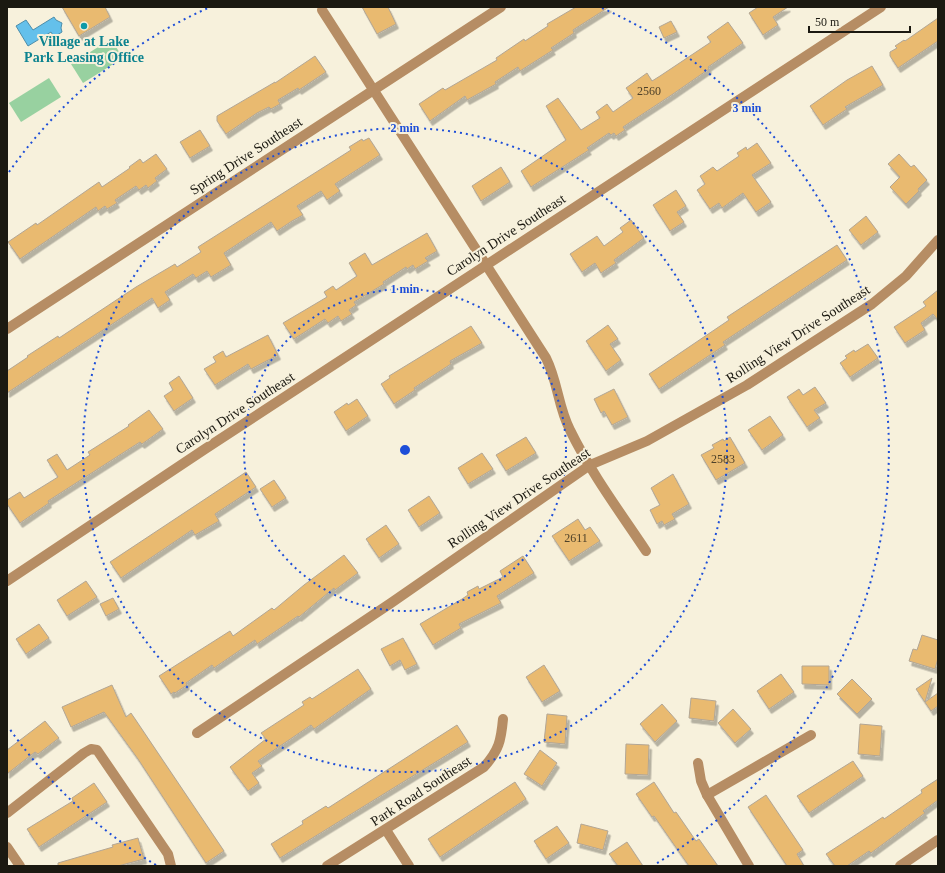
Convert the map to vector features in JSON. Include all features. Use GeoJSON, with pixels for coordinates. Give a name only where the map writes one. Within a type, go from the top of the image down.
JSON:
{"type":"FeatureCollection","features":[{"type":"Feature","properties":{"kind":"street","name":"Spring Drive Southeast"},"geometry":{"type":"LineString","coordinates":[[7,328],[501,7]]}},
{"type":"Feature","properties":{"kind":"street","name":"Carolyn Drive Southeast"},"geometry":{"type":"LineString","coordinates":[[7,581],[98,519],[881,7]]}},
{"type":"Feature","properties":{"kind":"street"},"geometry":{"type":"LineString","coordinates":[[322,10],[546,358],[555,378],[565,419],[590,465],[646,551]]}},
{"type":"Feature","properties":{"kind":"street","name":"Rolling View Drive Southeast"},"geometry":{"type":"LineString","coordinates":[[197,734],[391,603],[590,465],[647,441],[714,404],[747,385],[872,304],[906,276],[938,240]]}},
{"type":"Feature","properties":{"kind":"street","name":"Park Road Southeast"},"geometry":{"type":"LineString","coordinates":[[327,866],[484,767],[495,754],[502,740],[503,719]]}},
{"type":"Feature","properties":{"kind":"street"},"geometry":{"type":"LineString","coordinates":[[707,795],[811,735]]}},
{"type":"Feature","properties":{"kind":"street"},"geometry":{"type":"LineString","coordinates":[[7,813],[84,752],[91,749],[97,750],[168,854],[171,866]]}},
{"type":"Feature","properties":{"kind":"street"},"geometry":{"type":"LineString","coordinates":[[698,763],[701,781],[707,795],[749,866]]}},
{"type":"Feature","properties":{"kind":"street"},"geometry":{"type":"LineString","coordinates":[[386,830],[409,866]]}},
{"type":"Feature","properties":{"kind":"street"},"geometry":{"type":"LineString","coordinates":[[900,866],[938,840]]}},
{"type":"Feature","properties":{"kind":"street"},"geometry":{"type":"LineString","coordinates":[[7,847],[20,866]]}},
{"type":"Feature","properties":{"kind":"green space"},"geometry":{"type":"Polygon","coordinates":[[[111,39],[123,58],[83,83],[71,64],[111,39]]]}},
{"type":"Feature","properties":{"kind":"green space"},"geometry":{"type":"Polygon","coordinates":[[[49,78],[61,97],[21,122],[9,103],[49,78]]]}},
{"type":"Feature","properties":{"kind":"water"},"geometry":{"type":"Polygon","coordinates":[[[54,17],[62,23],[62,32],[54,37],[51,32],[28,46],[16,26],[26,20],[33,30],[54,17]]]}},
{"type":"Feature","properties":{"kind":"building","name":"Village at Lake Park Leasing Office"},"geometry":{"type":"Polygon","coordinates":[[[62,7],[105,7],[110,17],[79,36],[62,7]]]}},
{"type":"Feature","properties":{"kind":"building"},"geometry":{"type":"Polygon","coordinates":[[[362,7],[388,7],[396,24],[377,34],[362,7]]]}},
{"type":"Feature","properties":{"kind":"building"},"geometry":{"type":"Polygon","coordinates":[[[576,7],[609,7],[573,30],[574,33],[551,48],[553,50],[520,71],[518,67],[495,82],[496,84],[467,100],[465,96],[430,121],[419,104],[443,88],[445,90],[497,60],[496,58],[524,39],[525,41],[548,26],[547,24],[576,7]]]}},
{"type":"Feature","properties":{"kind":"building"},"geometry":{"type":"Polygon","coordinates":[[[758,7],[788,7],[773,17],[778,25],[763,35],[749,13],[758,7]]]}},
{"type":"Feature","properties":{"kind":"building"},"geometry":{"type":"Polygon","coordinates":[[[938,18],[938,41],[898,68],[890,56],[890,52],[897,48],[895,46],[904,40],[905,41],[938,18]]]}},
{"type":"Feature","properties":{"kind":"building"},"geometry":{"type":"Polygon","coordinates":[[[671,21],[677,32],[664,38],[659,27],[671,21]]]}},
{"type":"Feature","properties":{"kind":"building"},"geometry":{"type":"Polygon","coordinates":[[[728,22],[743,43],[708,67],[709,69],[623,127],[625,130],[616,136],[614,133],[611,135],[609,133],[587,148],[589,150],[531,187],[521,171],[566,140],[546,106],[558,98],[581,130],[600,118],[596,112],[607,104],[613,112],[633,98],[626,88],[647,73],[652,81],[660,76],[711,42],[707,37],[728,22]]]}},
{"type":"Feature","properties":{"kind":"building"},"geometry":{"type":"Polygon","coordinates":[[[315,56],[326,72],[299,90],[298,88],[278,100],[280,104],[271,109],[269,107],[257,113],[226,134],[217,121],[217,116],[275,83],[315,56]]]}},
{"type":"Feature","properties":{"kind":"building"},"geometry":{"type":"Polygon","coordinates":[[[872,66],[883,85],[845,107],[847,109],[823,125],[810,106],[847,80],[872,66]]]}},
{"type":"Feature","properties":{"kind":"building"},"geometry":{"type":"Polygon","coordinates":[[[200,130],[210,146],[190,158],[180,142],[200,130]]]}},
{"type":"Feature","properties":{"kind":"building"},"geometry":{"type":"Polygon","coordinates":[[[369,138],[380,155],[335,184],[340,191],[327,200],[321,191],[297,206],[303,215],[277,231],[271,222],[224,253],[231,265],[211,277],[207,271],[196,278],[193,274],[165,292],[170,300],[158,308],[152,298],[7,393],[7,371],[28,357],[27,356],[58,336],[59,338],[136,287],[175,264],[177,267],[201,252],[198,247],[351,150],[349,147],[362,139],[363,141],[369,138]]]}},
{"type":"Feature","properties":{"kind":"building"},"geometry":{"type":"Polygon","coordinates":[[[757,143],[771,163],[752,175],[771,202],[756,212],[743,193],[722,208],[719,203],[710,209],[697,190],[705,184],[700,176],[713,167],[717,171],[739,156],[737,153],[746,147],[747,150],[757,143]]]}},
{"type":"Feature","properties":{"kind":"building"},"geometry":{"type":"Polygon","coordinates":[[[156,154],[167,169],[155,178],[157,181],[148,188],[146,185],[139,190],[136,186],[115,200],[117,203],[107,209],[105,206],[98,211],[96,207],[20,259],[8,242],[36,223],[37,225],[99,182],[102,187],[130,168],[129,167],[140,159],[143,163],[156,154]]]}},
{"type":"Feature","properties":{"kind":"building"},"geometry":{"type":"Polygon","coordinates":[[[899,154],[911,167],[914,165],[927,180],[918,189],[919,191],[906,204],[890,187],[900,177],[888,164],[899,154]]]}},
{"type":"Feature","properties":{"kind":"building"},"geometry":{"type":"Polygon","coordinates":[[[501,167],[510,182],[481,201],[472,186],[501,167]]]}},
{"type":"Feature","properties":{"kind":"building"},"geometry":{"type":"Polygon","coordinates":[[[676,190],[686,206],[677,212],[684,222],[670,231],[653,205],[676,190]]]}},
{"type":"Feature","properties":{"kind":"building"},"geometry":{"type":"Polygon","coordinates":[[[866,216],[878,232],[861,245],[849,230],[866,216]]]}},
{"type":"Feature","properties":{"kind":"building"},"geometry":{"type":"Polygon","coordinates":[[[631,220],[644,238],[614,260],[616,263],[601,273],[595,263],[582,272],[570,254],[597,236],[604,246],[623,232],[620,228],[631,220]]]}},
{"type":"Feature","properties":{"kind":"building"},"geometry":{"type":"Polygon","coordinates":[[[427,233],[437,251],[425,258],[428,261],[415,269],[413,265],[407,269],[406,267],[383,282],[384,284],[354,302],[356,305],[349,310],[352,314],[341,321],[338,316],[328,323],[325,319],[294,339],[283,323],[327,297],[324,292],[333,286],[336,290],[357,276],[349,263],[365,253],[372,265],[427,233]]]}},
{"type":"Feature","properties":{"kind":"building"},"geometry":{"type":"Polygon","coordinates":[[[837,245],[847,260],[723,342],[725,345],[659,389],[649,374],[729,320],[727,317],[837,245]]]}},
{"type":"Feature","properties":{"kind":"building"},"geometry":{"type":"Polygon","coordinates":[[[938,290],[938,320],[933,314],[921,323],[925,330],[905,343],[894,327],[926,306],[923,302],[938,290]]]}},
{"type":"Feature","properties":{"kind":"building"},"geometry":{"type":"Polygon","coordinates":[[[608,325],[618,339],[610,344],[621,360],[606,371],[586,341],[608,325]]]}},
{"type":"Feature","properties":{"kind":"building"},"geometry":{"type":"Polygon","coordinates":[[[471,326],[482,343],[450,361],[451,364],[414,388],[415,390],[394,404],[381,384],[390,378],[389,376],[471,326]]]}},
{"type":"Feature","properties":{"kind":"building"},"geometry":{"type":"Polygon","coordinates":[[[268,335],[278,355],[251,369],[248,364],[215,385],[204,369],[216,362],[213,357],[223,351],[226,357],[268,335]]]}},
{"type":"Feature","properties":{"kind":"building"},"geometry":{"type":"Polygon","coordinates":[[[868,344],[878,358],[850,377],[840,363],[847,358],[845,356],[868,344]]]}},
{"type":"Feature","properties":{"kind":"building"},"geometry":{"type":"Polygon","coordinates":[[[179,376],[193,398],[174,411],[164,396],[173,390],[169,383],[179,376]]]}},
{"type":"Feature","properties":{"kind":"building"},"geometry":{"type":"Polygon","coordinates":[[[815,387],[826,403],[814,410],[820,418],[807,427],[787,397],[799,389],[803,395],[815,387]]]}},
{"type":"Feature","properties":{"kind":"building"},"geometry":{"type":"Polygon","coordinates":[[[614,389],[628,417],[612,425],[604,411],[601,413],[594,399],[614,389]]]}},
{"type":"Feature","properties":{"kind":"building"},"geometry":{"type":"Polygon","coordinates":[[[357,399],[368,416],[346,431],[334,412],[347,403],[348,405],[357,399]]]}},
{"type":"Feature","properties":{"kind":"building"},"geometry":{"type":"Polygon","coordinates":[[[149,410],[163,429],[142,444],[140,442],[48,501],[49,503],[20,523],[7,504],[7,500],[20,492],[24,498],[58,477],[47,460],[57,454],[67,470],[90,455],[88,452],[129,426],[128,425],[149,410]]]}},
{"type":"Feature","properties":{"kind":"building"},"geometry":{"type":"Polygon","coordinates":[[[770,416],[783,435],[762,450],[748,430],[770,416]]]}},
{"type":"Feature","properties":{"kind":"building"},"geometry":{"type":"Polygon","coordinates":[[[526,437],[536,453],[506,471],[496,455],[526,437]]]}},
{"type":"Feature","properties":{"kind":"building"},"geometry":{"type":"Polygon","coordinates":[[[730,437],[745,463],[716,480],[701,455],[714,448],[712,445],[723,439],[724,441],[730,437]]]}},
{"type":"Feature","properties":{"kind":"building"},"geometry":{"type":"Polygon","coordinates":[[[482,453],[493,469],[468,484],[458,468],[482,453]]]}},
{"type":"Feature","properties":{"kind":"building"},"geometry":{"type":"Polygon","coordinates":[[[246,472],[256,487],[215,514],[219,521],[195,535],[192,530],[121,578],[110,562],[246,472]]]}},
{"type":"Feature","properties":{"kind":"building"},"geometry":{"type":"Polygon","coordinates":[[[673,474],[689,504],[672,514],[675,519],[664,525],[662,521],[657,524],[650,510],[660,505],[651,488],[673,474]]]}},
{"type":"Feature","properties":{"kind":"building"},"geometry":{"type":"Polygon","coordinates":[[[274,480],[286,498],[272,507],[260,489],[274,480]]]}},
{"type":"Feature","properties":{"kind":"building"},"geometry":{"type":"Polygon","coordinates":[[[429,496],[440,513],[419,527],[408,510],[429,496]]]}},
{"type":"Feature","properties":{"kind":"building"},"geometry":{"type":"Polygon","coordinates":[[[578,519],[585,530],[590,527],[600,541],[569,561],[552,536],[578,519]]]}},
{"type":"Feature","properties":{"kind":"building"},"geometry":{"type":"Polygon","coordinates":[[[386,525],[399,544],[379,558],[366,539],[386,525]]]}},
{"type":"Feature","properties":{"kind":"building"},"geometry":{"type":"Polygon","coordinates":[[[344,555],[358,573],[335,590],[334,588],[299,617],[298,616],[257,644],[255,640],[214,668],[212,665],[186,683],[187,685],[171,694],[159,676],[230,631],[233,636],[272,608],[274,610],[344,555]]]}},
{"type":"Feature","properties":{"kind":"building"},"geometry":{"type":"Polygon","coordinates":[[[523,556],[534,573],[497,596],[501,603],[459,624],[461,628],[433,645],[420,624],[468,595],[467,592],[478,586],[479,589],[503,577],[500,571],[523,556]]]}},
{"type":"Feature","properties":{"kind":"building"},"geometry":{"type":"Polygon","coordinates":[[[86,581],[97,597],[67,616],[57,600],[86,581]]]}},
{"type":"Feature","properties":{"kind":"building"},"geometry":{"type":"Polygon","coordinates":[[[113,598],[119,609],[106,616],[100,604],[113,598]]]}},
{"type":"Feature","properties":{"kind":"building"},"geometry":{"type":"Polygon","coordinates":[[[39,624],[49,638],[26,654],[16,639],[39,624]]]}},
{"type":"Feature","properties":{"kind":"building"},"geometry":{"type":"Polygon","coordinates":[[[922,635],[938,640],[938,658],[935,669],[909,661],[913,649],[917,650],[922,635]]]}},
{"type":"Feature","properties":{"kind":"building"},"geometry":{"type":"Polygon","coordinates":[[[403,638],[417,664],[405,670],[400,660],[390,666],[381,649],[403,638]]]}},
{"type":"Feature","properties":{"kind":"building"},"geometry":{"type":"Polygon","coordinates":[[[544,665],[560,691],[542,702],[526,677],[544,665]]]}},
{"type":"Feature","properties":{"kind":"building"},"geometry":{"type":"Polygon","coordinates":[[[802,666],[829,666],[829,685],[802,684],[802,666]]]}},
{"type":"Feature","properties":{"kind":"building"},"geometry":{"type":"Polygon","coordinates":[[[358,669],[371,689],[314,729],[311,725],[258,761],[262,766],[252,773],[259,783],[248,791],[230,767],[266,739],[261,733],[304,705],[302,702],[310,697],[312,699],[358,669]]]}},
{"type":"Feature","properties":{"kind":"building"},"geometry":{"type":"Polygon","coordinates":[[[781,674],[794,692],[769,709],[757,691],[781,674]]]}},
{"type":"Feature","properties":{"kind":"building"},"geometry":{"type":"Polygon","coordinates":[[[932,678],[925,702],[938,693],[938,706],[931,711],[916,689],[932,678]]]}},
{"type":"Feature","properties":{"kind":"building"},"geometry":{"type":"Polygon","coordinates":[[[852,679],[872,699],[857,714],[837,694],[852,679]]]}},
{"type":"Feature","properties":{"kind":"building"},"geometry":{"type":"Polygon","coordinates":[[[112,685],[126,717],[131,713],[224,851],[206,863],[138,759],[104,712],[71,727],[62,707],[112,685]]]}},
{"type":"Feature","properties":{"kind":"building"},"geometry":{"type":"Polygon","coordinates":[[[691,698],[716,701],[714,721],[689,718],[691,698]]]}},
{"type":"Feature","properties":{"kind":"building"},"geometry":{"type":"Polygon","coordinates":[[[662,704],[677,721],[655,742],[640,724],[662,704]]]}},
{"type":"Feature","properties":{"kind":"building"},"geometry":{"type":"Polygon","coordinates":[[[733,709],[751,729],[735,743],[718,723],[733,709]]]}},
{"type":"Feature","properties":{"kind":"building"},"geometry":{"type":"Polygon","coordinates":[[[547,714],[567,716],[565,744],[544,742],[547,714]]]}},
{"type":"Feature","properties":{"kind":"building"},"geometry":{"type":"Polygon","coordinates":[[[45,721],[59,738],[38,754],[35,752],[7,774],[7,750],[45,721]]]}},
{"type":"Feature","properties":{"kind":"building"},"geometry":{"type":"Polygon","coordinates":[[[860,724],[882,726],[880,756],[858,754],[860,724]]]}},
{"type":"Feature","properties":{"kind":"building"},"geometry":{"type":"Polygon","coordinates":[[[457,725],[468,742],[280,858],[271,844],[303,824],[302,821],[326,806],[328,808],[457,725]]]}},
{"type":"Feature","properties":{"kind":"building"},"geometry":{"type":"Polygon","coordinates":[[[626,744],[649,745],[648,775],[625,774],[626,744]]]}},
{"type":"Feature","properties":{"kind":"building"},"geometry":{"type":"Polygon","coordinates":[[[540,750],[557,763],[542,786],[524,774],[540,750]]]}},
{"type":"Feature","properties":{"kind":"building"},"geometry":{"type":"Polygon","coordinates":[[[853,761],[863,776],[809,813],[797,796],[853,761]]]}},
{"type":"Feature","properties":{"kind":"building"},"geometry":{"type":"Polygon","coordinates":[[[938,779],[938,800],[923,811],[925,813],[871,853],[869,851],[847,866],[835,866],[826,854],[883,817],[884,819],[922,793],[921,790],[938,779]]]}},
{"type":"Feature","properties":{"kind":"building"},"geometry":{"type":"Polygon","coordinates":[[[515,782],[526,799],[440,857],[428,839],[515,782]]]}},
{"type":"Feature","properties":{"kind":"building"},"geometry":{"type":"Polygon","coordinates":[[[654,782],[674,813],[676,812],[696,841],[699,839],[718,866],[689,866],[654,816],[652,817],[636,794],[654,782]]]}},
{"type":"Feature","properties":{"kind":"building"},"geometry":{"type":"Polygon","coordinates":[[[94,783],[107,802],[39,847],[27,829],[73,801],[72,798],[94,783]]]}},
{"type":"Feature","properties":{"kind":"building"},"geometry":{"type":"Polygon","coordinates":[[[766,795],[803,850],[797,854],[804,866],[787,866],[748,807],[766,795]]]}},
{"type":"Feature","properties":{"kind":"building"},"geometry":{"type":"Polygon","coordinates":[[[581,824],[608,831],[603,850],[577,843],[581,824]]]}},
{"type":"Feature","properties":{"kind":"building"},"geometry":{"type":"Polygon","coordinates":[[[557,826],[569,843],[546,859],[534,841],[557,826]]]}},
{"type":"Feature","properties":{"kind":"building"},"geometry":{"type":"Polygon","coordinates":[[[138,838],[144,859],[118,866],[58,866],[58,863],[138,838]]]}},
{"type":"Feature","properties":{"kind":"building"},"geometry":{"type":"Polygon","coordinates":[[[627,842],[643,866],[618,866],[609,854],[627,842]]]}},
{"type":"Feature","properties":{"kind":"place","name":"Village at Lake Park Leasing Office"},"geometry":{"type":"Point","coordinates":[84,26]}}]}
